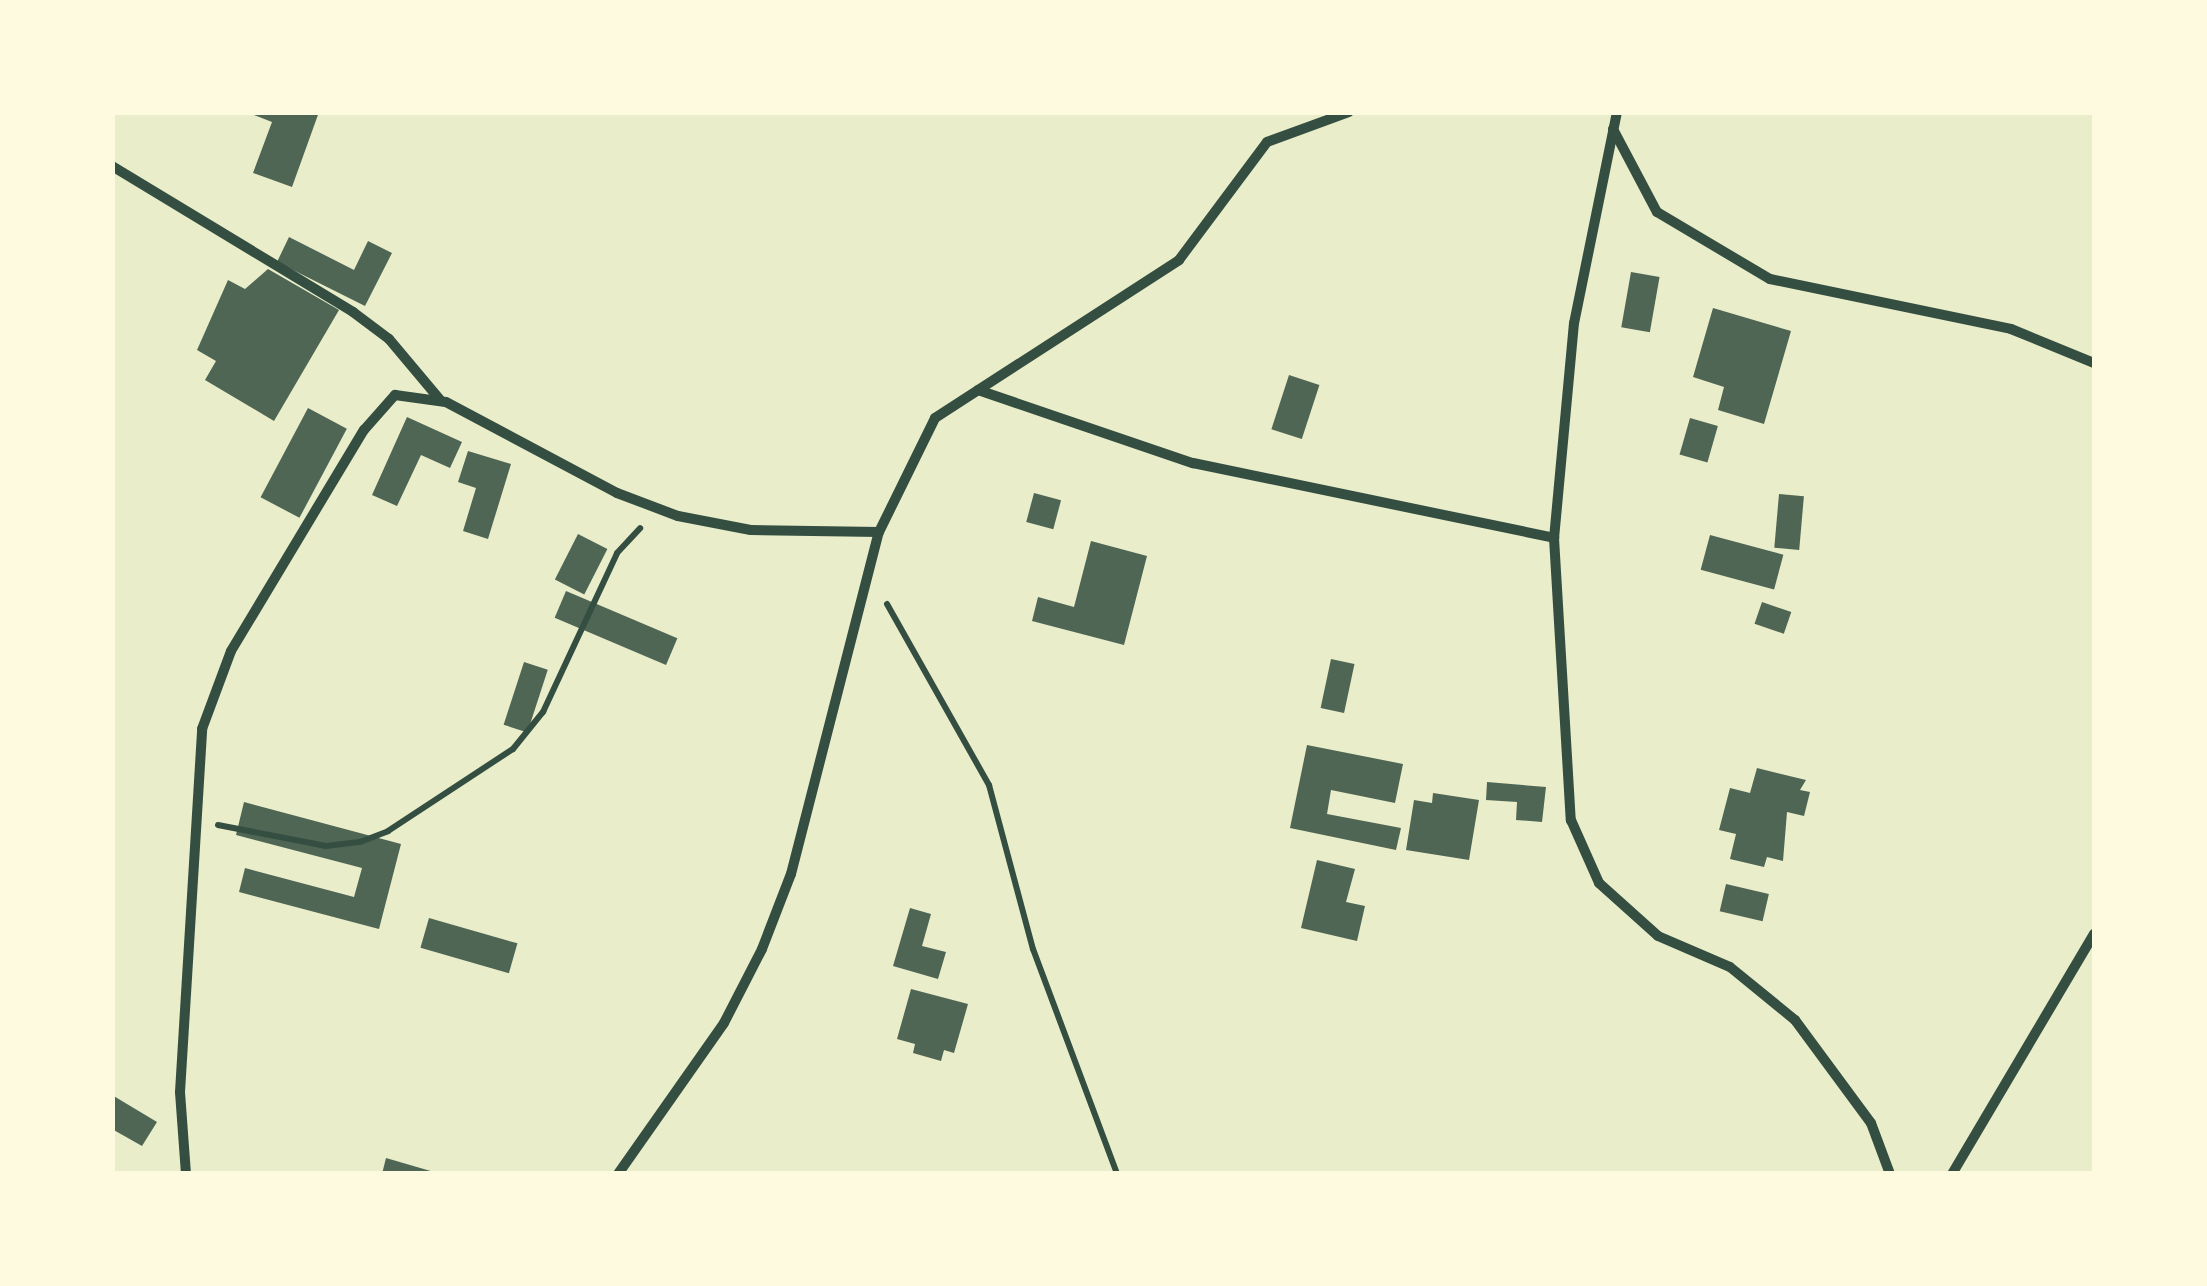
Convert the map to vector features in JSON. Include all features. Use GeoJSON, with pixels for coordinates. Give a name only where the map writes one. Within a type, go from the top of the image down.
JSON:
{"type":"FeatureCollection","features":[{"type":"Feature","properties":{"kind":"street"},"geometry":{"type":"LineString","coordinates":[[618,1174],[724,1022],[762,949],[791,874],[868,567],[880,532],[935,418],[1138,292],[1179,260],[1268,142],[1350,112]]}},
{"type":"Feature","properties":{"kind":"street"},"geometry":{"type":"LineString","coordinates":[[1617,112],[1574,323],[1554,538],[1571,820],[1599,883],[1658,936],[1730,967],[1795,1020],[1871,1123],[1890,1174]]}},
{"type":"Feature","properties":{"kind":"street"},"geometry":{"type":"LineString","coordinates":[[1613,128],[1657,212],[1770,279],[2011,329],[2094,363]]}},
{"type":"Feature","properties":{"kind":"street"},"geometry":{"type":"LineString","coordinates":[[112,166],[353,312],[390,339],[441,401]]}},
{"type":"Feature","properties":{"kind":"street"},"geometry":{"type":"LineString","coordinates":[[978,390],[1194,463],[1554,538]]}},
{"type":"Feature","properties":{"kind":"street"},"geometry":{"type":"LineString","coordinates":[[186,1174],[180,1092],[202,729],[231,651],[364,430],[396,396],[441,401],[667,512],[751,530],[880,532]]}},
{"type":"Feature","properties":{"kind":"street"},"geometry":{"type":"LineString","coordinates":[[1952,1174],[2094,934]]}},
{"type":"Feature","properties":{"kind":"path"},"geometry":{"type":"LineString","coordinates":[[196,819],[326,846],[360,842],[414,815],[526,736],[544,712],[617,553],[636,530],[667,512]]}},
{"type":"Feature","properties":{"kind":"path"},"geometry":{"type":"LineString","coordinates":[[868,567],[934,698],[989,785],[1033,949],[1117,1174]]}},
{"type":"Feature","properties":{"kind":"building"},"geometry":{"type":"Polygon","coordinates":[[[246,112],[319,112],[292,187],[253,173],[272,122],[246,112]]]}},
{"type":"Feature","properties":{"kind":"building"},"geometry":{"type":"Polygon","coordinates":[[[289,237],[354,270],[368,241],[392,253],[365,306],[277,262],[289,237]]]}},
{"type":"Feature","properties":{"kind":"building"},"geometry":{"type":"Polygon","coordinates":[[[268,269],[339,310],[274,421],[205,380],[216,361],[197,350],[228,280],[245,289],[268,269]]]}},
{"type":"Feature","properties":{"kind":"building"},"geometry":{"type":"Polygon","coordinates":[[[1631,272],[1660,277],[1650,332],[1621,327],[1631,272]]]}},
{"type":"Feature","properties":{"kind":"building"},"geometry":{"type":"Polygon","coordinates":[[[1713,308],[1791,331],[1764,424],[1718,410],[1724,387],[1693,377],[1713,308]]]}},
{"type":"Feature","properties":{"kind":"building"},"geometry":{"type":"Polygon","coordinates":[[[1289,375],[1319,385],[1302,439],[1271,429],[1289,375]]]}},
{"type":"Feature","properties":{"kind":"building"},"geometry":{"type":"Polygon","coordinates":[[[308,408],[347,429],[299,518],[261,497],[308,408]]]}},
{"type":"Feature","properties":{"kind":"building"},"geometry":{"type":"Polygon","coordinates":[[[407,417],[462,442],[450,468],[421,455],[397,506],[372,495],[407,417]]]}},
{"type":"Feature","properties":{"kind":"building"},"geometry":{"type":"Polygon","coordinates":[[[1690,418],[1718,426],[1707,463],[1680,455],[1690,418]]]}},
{"type":"Feature","properties":{"kind":"building"},"geometry":{"type":"Polygon","coordinates":[[[468,451],[511,464],[488,539],[463,531],[476,488],[458,482],[468,451]]]}},
{"type":"Feature","properties":{"kind":"building"},"geometry":{"type":"Polygon","coordinates":[[[1034,493],[1061,500],[1053,529],[1026,522],[1034,493]]]}},
{"type":"Feature","properties":{"kind":"building"},"geometry":{"type":"Polygon","coordinates":[[[1779,494],[1804,496],[1799,550],[1774,548],[1779,494]]]}},
{"type":"Feature","properties":{"kind":"building"},"geometry":{"type":"Polygon","coordinates":[[[578,534],[607,549],[584,594],[555,579],[578,534]]]}},
{"type":"Feature","properties":{"kind":"building"},"geometry":{"type":"Polygon","coordinates":[[[1710,535],[1783,555],[1774,589],[1701,570],[1710,535]]]}},
{"type":"Feature","properties":{"kind":"building"},"geometry":{"type":"Polygon","coordinates":[[[1091,541],[1147,556],[1124,645],[1032,621],[1038,597],[1074,607],[1091,541]]]}},
{"type":"Feature","properties":{"kind":"building"},"geometry":{"type":"Polygon","coordinates":[[[566,591],[677,638],[666,665],[555,618],[566,591]]]}},
{"type":"Feature","properties":{"kind":"building"},"geometry":{"type":"Polygon","coordinates":[[[1762,602],[1791,612],[1784,634],[1755,624],[1762,602]]]}},
{"type":"Feature","properties":{"kind":"building"},"geometry":{"type":"Polygon","coordinates":[[[1331,659],[1354,664],[1344,713],[1321,708],[1331,659]]]}},
{"type":"Feature","properties":{"kind":"building"},"geometry":{"type":"Polygon","coordinates":[[[524,662],[548,670],[527,732],[504,725],[524,662]]]}},
{"type":"Feature","properties":{"kind":"building"},"geometry":{"type":"Polygon","coordinates":[[[1307,745],[1403,764],[1395,803],[1331,790],[1327,814],[1401,828],[1396,850],[1290,828],[1307,745]]]}},
{"type":"Feature","properties":{"kind":"building"},"geometry":{"type":"Polygon","coordinates":[[[1757,768],[1806,780],[1800,790],[1810,792],[1804,816],[1787,812],[1783,861],[1767,857],[1764,867],[1730,859],[1736,834],[1719,830],[1730,788],[1750,793],[1757,768]]]}},
{"type":"Feature","properties":{"kind":"building"},"geometry":{"type":"Polygon","coordinates":[[[1487,782],[1546,787],[1542,822],[1516,820],[1517,802],[1486,800],[1487,782]]]}},
{"type":"Feature","properties":{"kind":"building"},"geometry":{"type":"Polygon","coordinates":[[[1433,793],[1479,800],[1469,860],[1406,850],[1414,800],[1432,803],[1433,793]]]}},
{"type":"Feature","properties":{"kind":"building"},"geometry":{"type":"Polygon","coordinates":[[[244,802],[401,844],[379,929],[239,892],[245,868],[354,897],[362,868],[236,835],[244,802]]]}},
{"type":"Feature","properties":{"kind":"building"},"geometry":{"type":"Polygon","coordinates":[[[1317,860],[1355,869],[1346,902],[1365,906],[1357,941],[1301,928],[1317,860]]]}},
{"type":"Feature","properties":{"kind":"building"},"geometry":{"type":"Polygon","coordinates":[[[1726,884],[1769,894],[1763,921],[1720,911],[1726,884]]]}},
{"type":"Feature","properties":{"kind":"building"},"geometry":{"type":"Polygon","coordinates":[[[910,908],[931,914],[922,946],[946,952],[938,979],[893,966],[910,908]]]}},
{"type":"Feature","properties":{"kind":"building"},"geometry":{"type":"Polygon","coordinates":[[[429,918],[517,943],[509,973],[420,948],[429,918]]]}},
{"type":"Feature","properties":{"kind":"building"},"geometry":{"type":"Polygon","coordinates":[[[911,989],[968,1004],[954,1053],[944,1050],[941,1061],[913,1053],[915,1044],[897,1039],[911,989]]]}},
{"type":"Feature","properties":{"kind":"building"},"geometry":{"type":"Polygon","coordinates":[[[112,1095],[157,1122],[142,1146],[112,1129],[112,1095]]]}},
{"type":"Feature","properties":{"kind":"building"},"geometry":{"type":"Polygon","coordinates":[[[386,1158],[434,1172],[434,1174],[382,1174],[386,1158]]]}}]}
